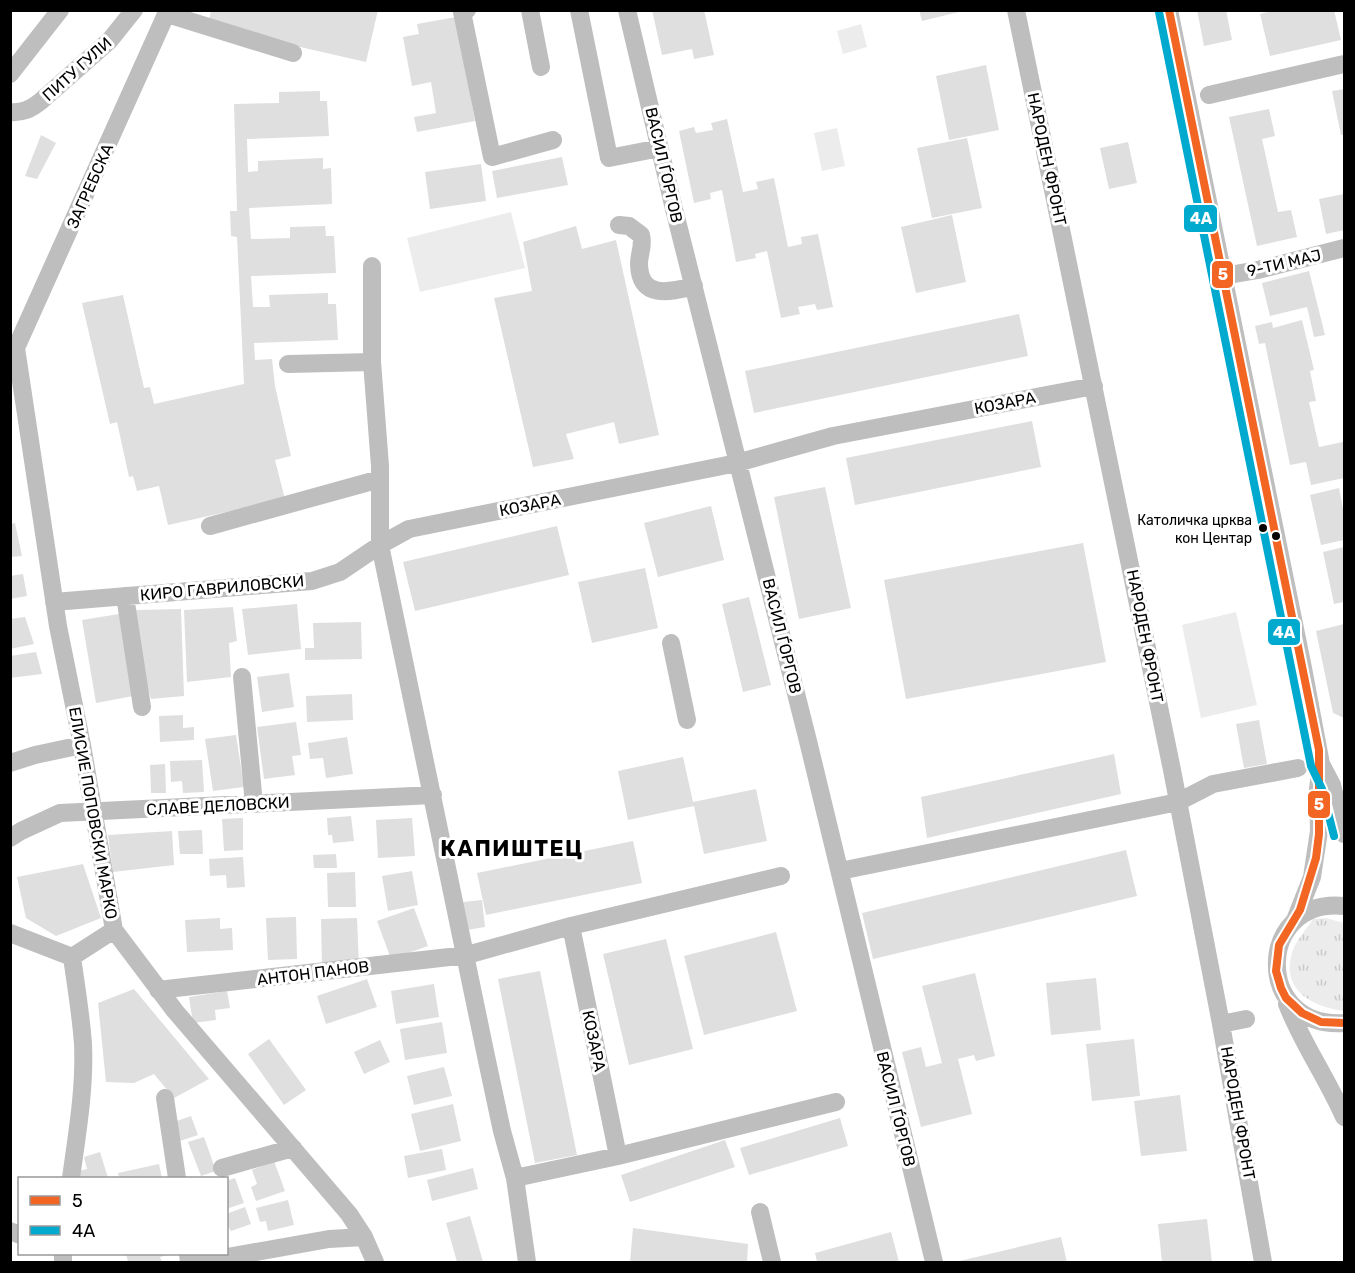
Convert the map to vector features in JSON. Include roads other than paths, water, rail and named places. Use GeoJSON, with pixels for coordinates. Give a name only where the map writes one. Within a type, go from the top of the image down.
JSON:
{"type":"FeatureCollection","features":[{"type":"Feature","properties":{"kind":"street"},"geometry":{"type":"LineString","coordinates":[[10,74],[60,10]]}},
{"type":"Feature","properties":{"kind":"street","name":"ПИТУ ГУЛИ"},"geometry":{"type":"LineString","coordinates":[[10,112],[30,110],[41,101],[110,40],[134,10]]}},
{"type":"Feature","properties":{"kind":"street"},"geometry":{"type":"LineString","coordinates":[[467,10],[462,12],[492,157],[553,140]]}},
{"type":"Feature","properties":{"kind":"street"},"geometry":{"type":"LineString","coordinates":[[530,10],[541,67]]}},
{"type":"Feature","properties":{"kind":"street"},"geometry":{"type":"LineString","coordinates":[[579,10],[609,158],[660,148]]}},
{"type":"Feature","properties":{"kind":"street","name":"ВАСИЛ ЃОРГОВ"},"geometry":{"type":"LineString","coordinates":[[627,10],[737,463],[840,871],[934,1263]]}},
{"type":"Feature","properties":{"kind":"street","name":"НАРОДЕН ФРОНТ"},"geometry":{"type":"LineString","coordinates":[[1016,10],[1178,802],[1221,1024],[1263,1263]]}},
{"type":"Feature","properties":{"kind":"street"},"geometry":{"type":"LineString","coordinates":[[1168,10],[1321,764],[1332,785],[1344,834]]}},
{"type":"Feature","properties":{"kind":"street"},"geometry":{"type":"LineString","coordinates":[[167,12],[293,53]]}},
{"type":"Feature","properties":{"kind":"street","name":"ЗАГРЕБСКА"},"geometry":{"type":"LineString","coordinates":[[13,354],[167,12]]}},
{"type":"Feature","properties":{"kind":"street"},"geometry":{"type":"LineString","coordinates":[[1209,95],[1344,64]]}},
{"type":"Feature","properties":{"kind":"street"},"geometry":{"type":"LineString","coordinates":[[619,225],[628,226],[641,235],[643,247],[639,264],[646,285],[660,292],[694,286]]}},
{"type":"Feature","properties":{"kind":"street","name":"9-ТИ МАЈ"},"geometry":{"type":"LineString","coordinates":[[1223,276],[1258,270],[1344,248]]}},
{"type":"Feature","properties":{"kind":"street"},"geometry":{"type":"LineString","coordinates":[[372,266],[372,362],[380,479],[380,545],[502,1131],[515,1178],[527,1263]]}},
{"type":"Feature","properties":{"kind":"street","name":"ЕЛИСИЕ ПОПОВСКИ МАРКО"},"geometry":{"type":"LineString","coordinates":[[13,354],[54,602],[82,745],[114,930],[158,990],[349,1214],[364,1237],[375,1263]]}},
{"type":"Feature","properties":{"kind":"street"},"geometry":{"type":"LineString","coordinates":[[288,364],[372,362]]}},
{"type":"Feature","properties":{"kind":"street","name":"КОЗАРА"},"geometry":{"type":"LineString","coordinates":[[380,545],[409,529],[737,463],[833,436],[1094,386]]}},
{"type":"Feature","properties":{"kind":"street"},"geometry":{"type":"LineString","coordinates":[[210,526],[380,479]]}},
{"type":"Feature","properties":{"kind":"street","name":"КИРО ГАВРИЛОВСКИ"},"geometry":{"type":"LineString","coordinates":[[54,602],[312,581],[340,572],[380,545]]}},
{"type":"Feature","properties":{"kind":"street"},"geometry":{"type":"LineString","coordinates":[[125,596],[141,707]]}},
{"type":"Feature","properties":{"kind":"street"},"geometry":{"type":"LineString","coordinates":[[671,643],[687,720]]}},
{"type":"Feature","properties":{"kind":"street"},"geometry":{"type":"LineString","coordinates":[[242,677],[254,804]]}},
{"type":"Feature","properties":{"kind":"street"},"geometry":{"type":"LineString","coordinates":[[10,764],[35,755],[82,745]]}},
{"type":"Feature","properties":{"kind":"street"},"geometry":{"type":"LineString","coordinates":[[1321,764],[1318,789],[1318,846],[1312,877],[1295,920],[1283,936],[1276,955],[1276,975],[1293,1020],[1329,1083],[1344,1117]]}},
{"type":"Feature","properties":{"kind":"street"},"geometry":{"type":"LineString","coordinates":[[840,871],[1178,802],[1213,784],[1298,768]]}},
{"type":"Feature","properties":{"kind":"street","name":"СЛАВЕ ДЕЛОВСКИ"},"geometry":{"type":"LineString","coordinates":[[10,838],[60,813],[433,795]]}},
{"type":"Feature","properties":{"kind":"street"},"geometry":{"type":"LineString","coordinates":[[466,955],[571,926],[781,876]]}},
{"type":"Feature","properties":{"kind":"street"},"geometry":{"type":"LineString","coordinates":[[1295,920],[1309,911],[1326,906],[1344,906]]}},
{"type":"Feature","properties":{"kind":"street","name":"КОЗАРА"},"geometry":{"type":"LineString","coordinates":[[571,926],[618,1156]]}},
{"type":"Feature","properties":{"kind":"street"},"geometry":{"type":"LineString","coordinates":[[72,957],[114,930]]}},
{"type":"Feature","properties":{"kind":"street"},"geometry":{"type":"LineString","coordinates":[[10,933],[72,957]]}},
{"type":"Feature","properties":{"kind":"street","name":"АНТОН ПАНОВ"},"geometry":{"type":"LineString","coordinates":[[158,990],[466,955]]}},
{"type":"Feature","properties":{"kind":"street"},"geometry":{"type":"LineString","coordinates":[[71,1177],[80,1111],[83,1047],[80,1007],[72,957]]}},
{"type":"Feature","properties":{"kind":"street"},"geometry":{"type":"LineString","coordinates":[[1283,994],[1294,1008],[1307,1017],[1324,1023],[1344,1023]]}},
{"type":"Feature","properties":{"kind":"street"},"geometry":{"type":"LineString","coordinates":[[1221,1024],[1246,1019]]}},
{"type":"Feature","properties":{"kind":"street"},"geometry":{"type":"LineString","coordinates":[[165,1098],[177,1177]]}},
{"type":"Feature","properties":{"kind":"street"},"geometry":{"type":"LineString","coordinates":[[515,1178],[618,1156],[836,1102]]}},
{"type":"Feature","properties":{"kind":"street"},"geometry":{"type":"LineString","coordinates":[[222,1168],[293,1148]]}},
{"type":"Feature","properties":{"kind":"street"},"geometry":{"type":"LineString","coordinates":[[760,1212],[772,1263]]}},
{"type":"Feature","properties":{"kind":"street"},"geometry":{"type":"LineString","coordinates":[[200,1263],[285,1255],[329,1239],[364,1237]]}},
{"type":"Feature","properties":{"kind":"place","name":"Католичка црква кон Центар"},"geometry":{"type":"Point","coordinates":[1263,528]}},
{"type":"Feature","properties":{"kind":"district","name":"КАПИШТЕЦ"},"geometry":{"type":"Point","coordinates":[512,848]}}]}
